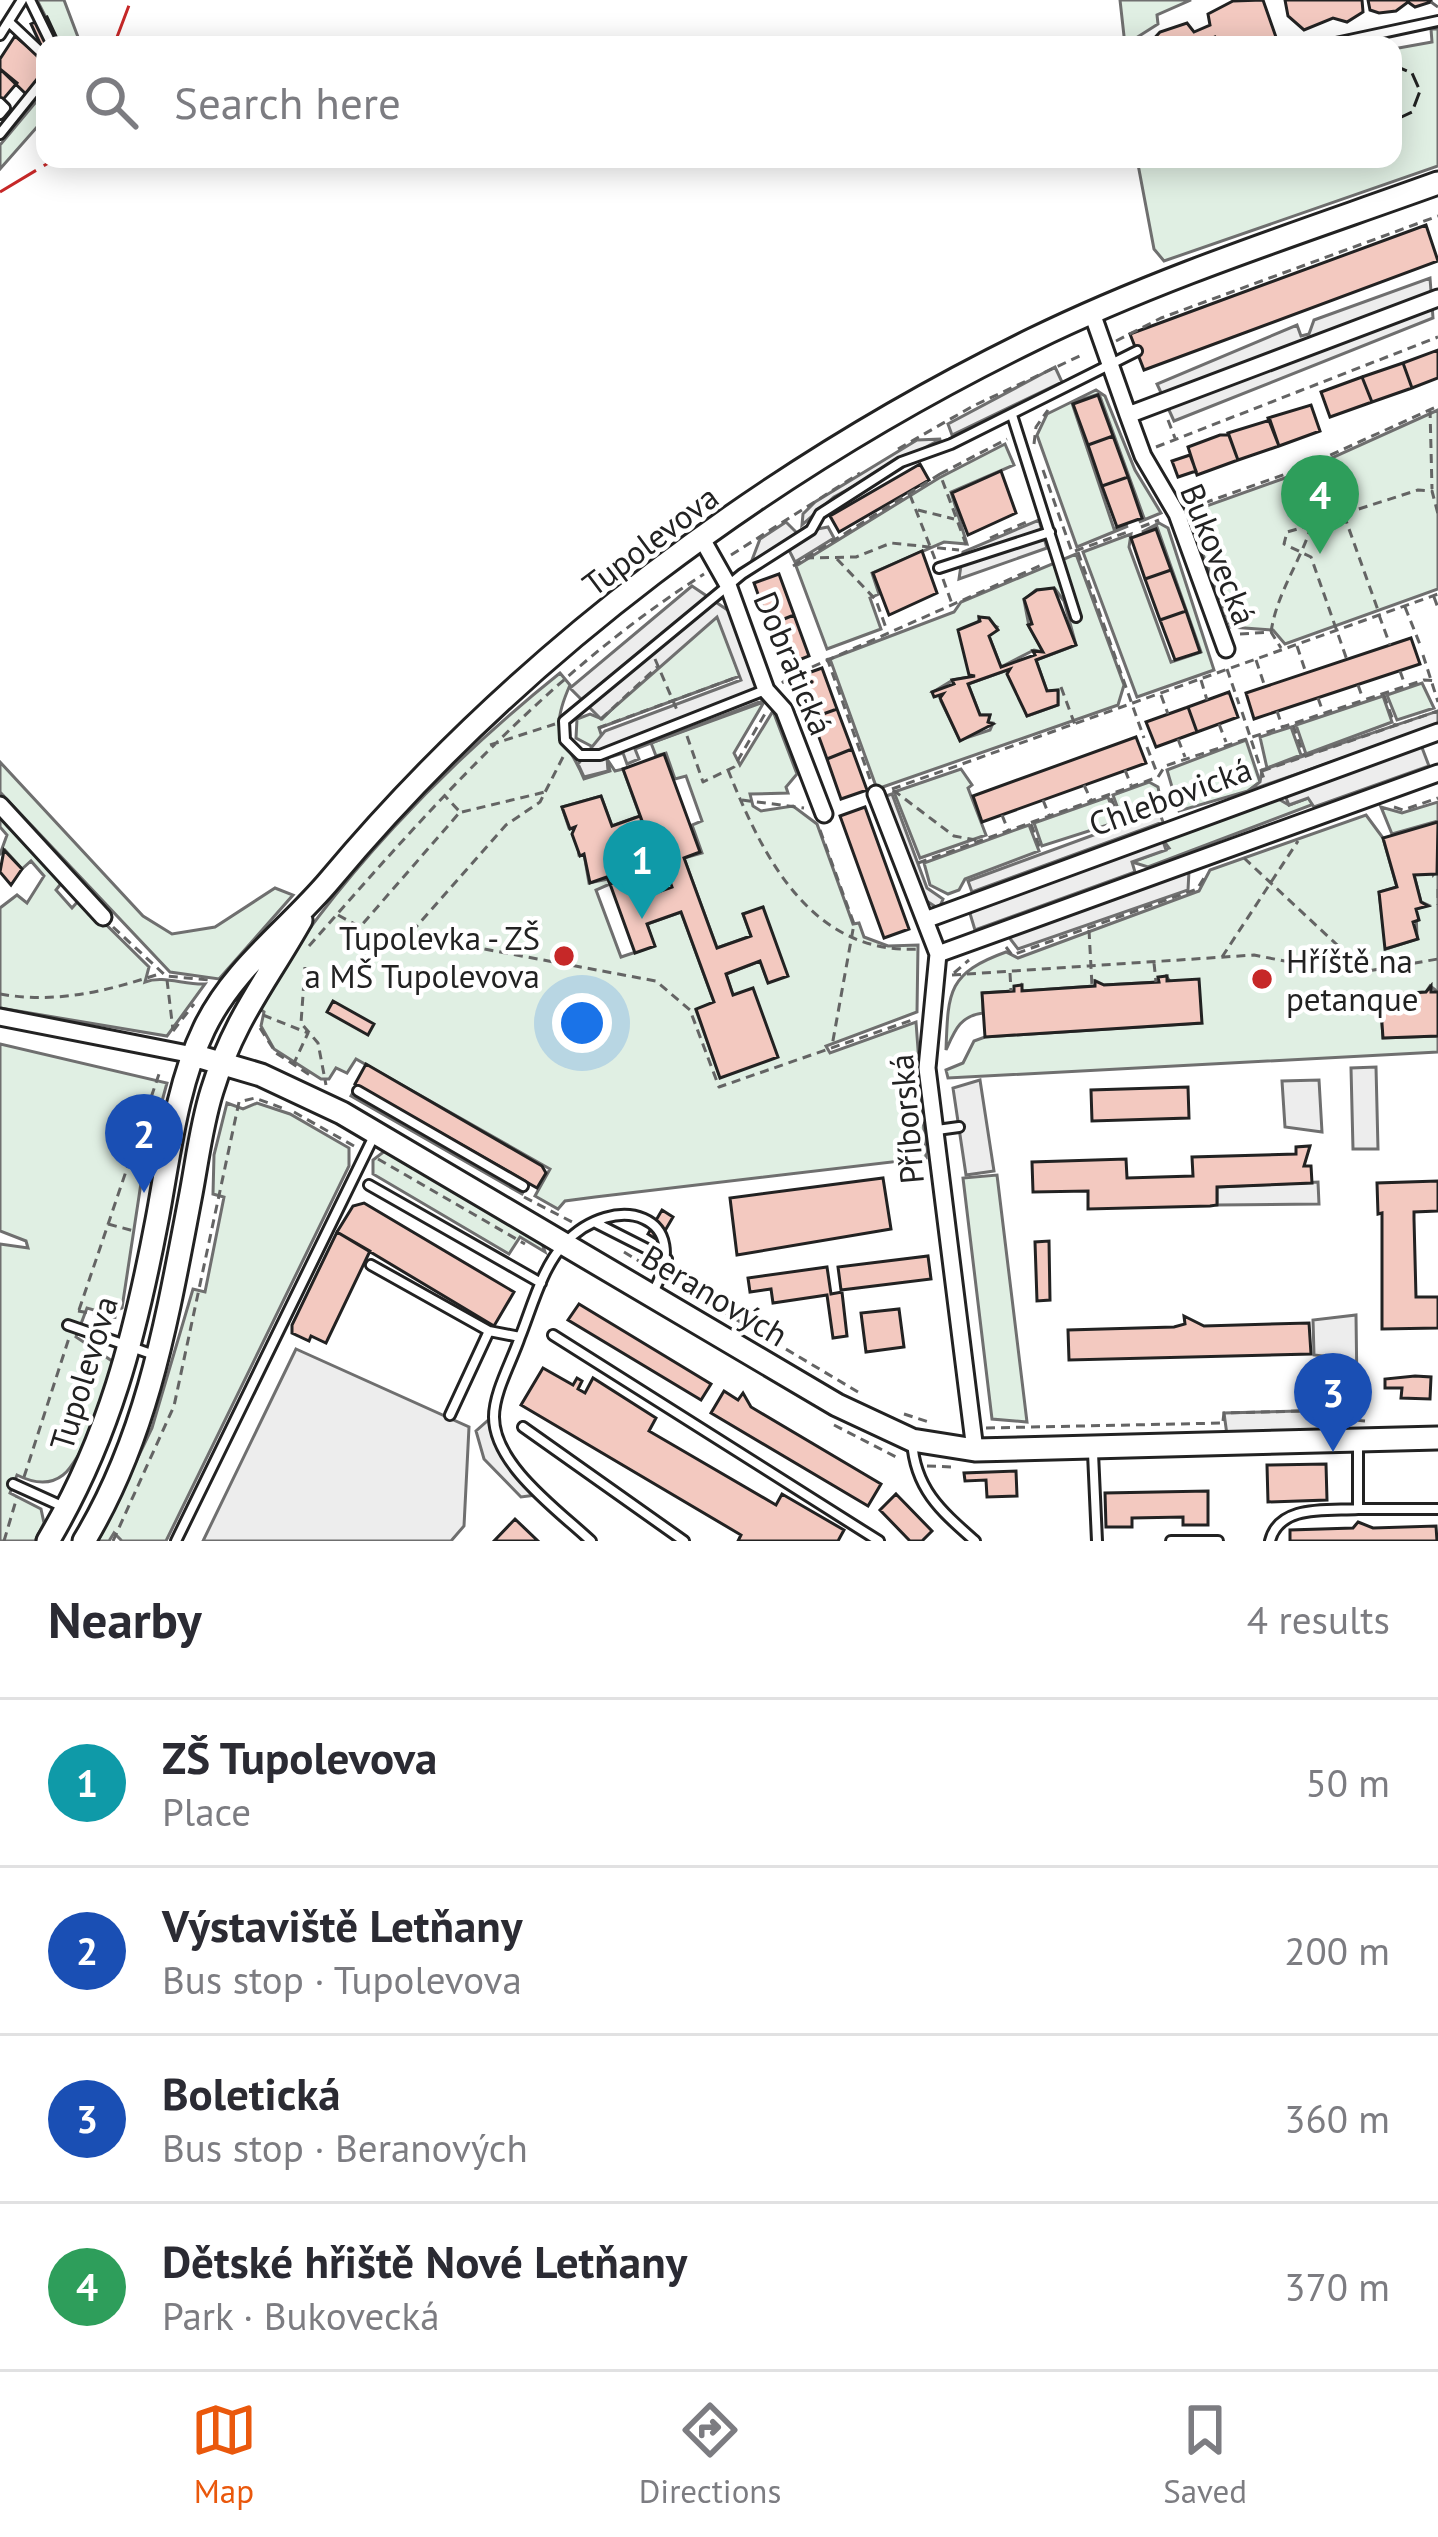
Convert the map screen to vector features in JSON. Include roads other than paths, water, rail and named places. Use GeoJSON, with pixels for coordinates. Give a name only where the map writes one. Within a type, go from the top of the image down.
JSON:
{"type":"FeatureCollection","features":[{"type":"Feature","properties":{"kind":"main road","name":"Tupolevova"},"geometry":{"type":"LineString","coordinates":[[48,1541],[100,1445],[132,1348],[193,1055],[226,991],[480,723],[573,640],[701,538],[909,407],[1092,313],[1438,182]]}},
{"type":"Feature","properties":{"kind":"main road","name":"Tupolevova"},"geometry":{"type":"LineString","coordinates":[[84,1541],[133,1442],[160,1357],[208,1107],[222,1062],[245,1005],[310,904]]}},
{"type":"Feature","properties":{"kind":"main road","name":"Beranových"},"geometry":{"type":"LineString","coordinates":[[193,1055],[299,1091],[376,1141],[494,1202],[837,1405],[912,1440],[974,1439],[1093,1448],[1227,1433],[1358,1440],[1438,1438]]}},
{"type":"Feature","properties":{"kind":"street"},"geometry":{"type":"LineString","coordinates":[[1092,313],[1128,415],[1438,298]]}},
{"type":"Feature","properties":{"kind":"street","name":"Bukovecká"},"geometry":{"type":"LineString","coordinates":[[1128,415],[1143,456],[1177,514],[1224,644]]}},
{"type":"Feature","properties":{"kind":"street","name":"Dobratická"},"geometry":{"type":"LineString","coordinates":[[701,538],[728,585],[824,814]]}},
{"type":"Feature","properties":{"kind":"street","name":"Chlebovická"},"geometry":{"type":"LineString","coordinates":[[925,920],[1438,732]]}},
{"type":"Feature","properties":{"kind":"street","name":"Chlebovická"},"geometry":{"type":"LineString","coordinates":[[931,958],[1438,773]]}},
{"type":"Feature","properties":{"kind":"street","name":"Příborská"},"geometry":{"type":"LineString","coordinates":[[884,791],[925,920],[931,958],[926,1057],[974,1439]]}},
{"type":"Feature","properties":{"kind":"street"},"geometry":{"type":"LineString","coordinates":[[0,805],[103,917]]}},
{"type":"Feature","properties":{"kind":"street","name":"Beranových"},"geometry":{"type":"LineString","coordinates":[[0,1017],[193,1055]]}},
{"type":"Feature","properties":{"kind":"lane"},"geometry":{"type":"LineString","coordinates":[[0,35],[26,0],[47,36]]}},
{"type":"Feature","properties":{"kind":"lane"},"geometry":{"type":"LineString","coordinates":[[1368,36],[1438,21]]}},
{"type":"Feature","properties":{"kind":"lane"},"geometry":{"type":"LineString","coordinates":[[10,23],[36,48]]}},
{"type":"Feature","properties":{"kind":"lane"},"geometry":{"type":"LineString","coordinates":[[0,134],[36,89]]}},
{"type":"Feature","properties":{"kind":"lane"},"geometry":{"type":"LineString","coordinates":[[0,103],[5,108],[0,114]]}},
{"type":"Feature","properties":{"kind":"lane"},"geometry":{"type":"LineString","coordinates":[[770,694],[600,755],[580,755],[569,744],[564,721],[728,585],[811,530],[820,514],[902,462],[1012,415],[1137,351]]}},
{"type":"Feature","properties":{"kind":"lane"},"geometry":{"type":"LineString","coordinates":[[1012,415],[1076,617]]}},
{"type":"Feature","properties":{"kind":"lane"},"geometry":{"type":"LineString","coordinates":[[939,568],[1050,532]]}},
{"type":"Feature","properties":{"kind":"lane"},"geometry":{"type":"LineString","coordinates":[[358,1091],[523,1186]]}},
{"type":"Feature","properties":{"kind":"lane"},"geometry":{"type":"LineString","coordinates":[[176,1541],[327,1230],[376,1141],[400,1115]]}},
{"type":"Feature","properties":{"kind":"lane"},"geometry":{"type":"LineString","coordinates":[[935,1130],[959,1127]]}},
{"type":"Feature","properties":{"kind":"lane"},"geometry":{"type":"LineString","coordinates":[[494,1202],[508,1178]]}},
{"type":"Feature","properties":{"kind":"lane"},"geometry":{"type":"LineString","coordinates":[[369,1185],[541,1282]]}},
{"type":"Feature","properties":{"kind":"lane"},"geometry":{"type":"LineString","coordinates":[[591,1541],[505,1453],[496,1434],[494,1413],[541,1282],[564,1244],[596,1223],[628,1212],[655,1226],[667,1241],[667,1259],[651,1295]]}},
{"type":"Feature","properties":{"kind":"lane"},"geometry":{"type":"LineString","coordinates":[[596,1223],[667,1259]]}},
{"type":"Feature","properties":{"kind":"lane"},"geometry":{"type":"LineString","coordinates":[[371,1265],[489,1331],[520,1337]]}},
{"type":"Feature","properties":{"kind":"lane"},"geometry":{"type":"LineString","coordinates":[[68,1325],[160,1357]]}},
{"type":"Feature","properties":{"kind":"lane"},"geometry":{"type":"LineString","coordinates":[[450,1415],[489,1331]]}},
{"type":"Feature","properties":{"kind":"lane"},"geometry":{"type":"LineString","coordinates":[[553,1335],[879,1541]]}},
{"type":"Feature","properties":{"kind":"lane"},"geometry":{"type":"LineString","coordinates":[[523,1427],[684,1541]]}},
{"type":"Feature","properties":{"kind":"lane"},"geometry":{"type":"LineString","coordinates":[[912,1440],[914,1464],[934,1506],[975,1541]]}},
{"type":"Feature","properties":{"kind":"lane"},"geometry":{"type":"LineString","coordinates":[[1358,1440],[1358,1509]]}},
{"type":"Feature","properties":{"kind":"lane"},"geometry":{"type":"LineString","coordinates":[[1093,1448],[1097,1541]]}},
{"type":"Feature","properties":{"kind":"lane"},"geometry":{"type":"LineString","coordinates":[[13,1484],[67,1509]]}},
{"type":"Feature","properties":{"kind":"lane"},"geometry":{"type":"LineString","coordinates":[[1270,1541],[1272,1532],[1292,1513],[1438,1509]]}},
{"type":"Feature","properties":{"kind":"lane"},"geometry":{"type":"LineString","coordinates":[[1171,1541],[1218,1541]]}},
{"type":"Feature","properties":{"kind":"place","name":"Dětské hřiště Nové Letňany"},"geometry":{"type":"Point","coordinates":[1320,554]}},
{"type":"Feature","properties":{"kind":"place","name":"ZŠ Tupolevova"},"geometry":{"type":"Point","coordinates":[642,919]}},
{"type":"Feature","properties":{"kind":"place","name":"Tupolevka - ZŠ a MŠ Tupolevova"},"geometry":{"type":"Point","coordinates":[564,956]}},
{"type":"Feature","properties":{"kind":"place","name":"Hříště na petanque"},"geometry":{"type":"Point","coordinates":[1262,979]}},
{"type":"Feature","properties":{"kind":"place","name":"Výstaviště Letňany"},"geometry":{"type":"Point","coordinates":[144,1193]}},
{"type":"Feature","properties":{"kind":"place","name":"Boletická"},"geometry":{"type":"Point","coordinates":[1333,1452]}}]}
